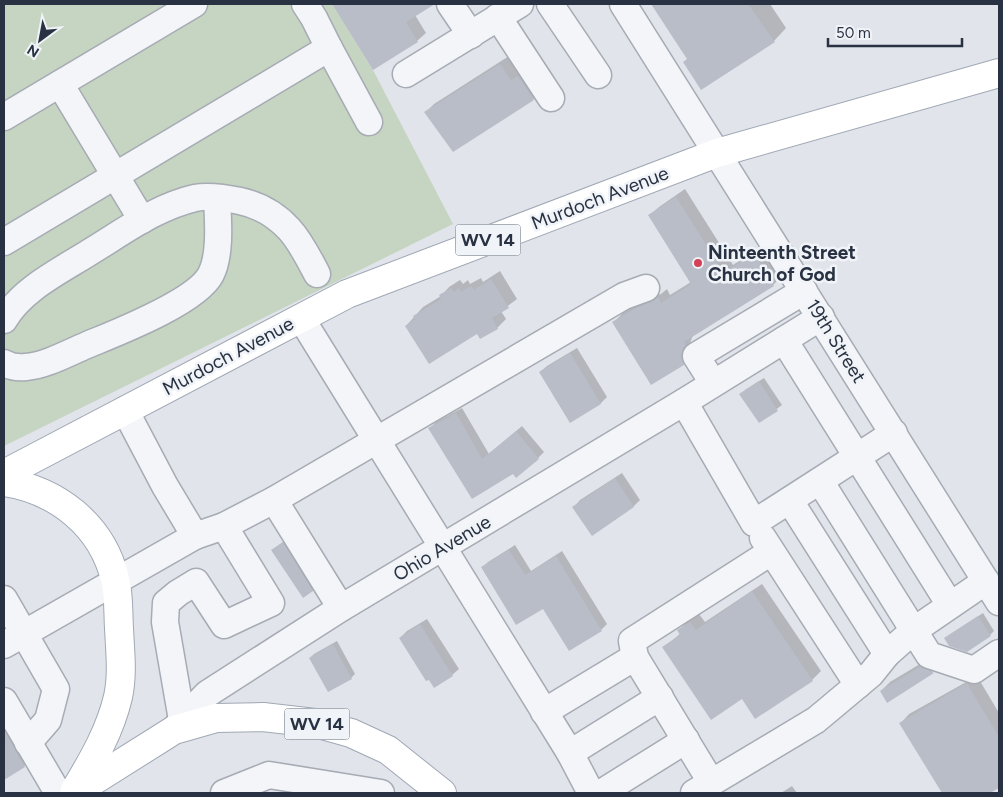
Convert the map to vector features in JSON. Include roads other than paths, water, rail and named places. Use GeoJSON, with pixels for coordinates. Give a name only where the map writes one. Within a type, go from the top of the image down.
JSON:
{"type":"FeatureCollection","features":[{"type":"Feature","properties":{"kind":"main road","name":"Murdoch Avenue"},"geometry":{"type":"LineString","coordinates":[[4,474],[347,294],[717,153],[999,73]]}},
{"type":"Feature","properties":{"kind":"main road"},"geometry":{"type":"LineString","coordinates":[[4,482],[51,496],[76,514],[96,538],[108,558],[116,580],[122,672],[118,696],[110,725],[95,757],[74,793]]}},
{"type":"Feature","properties":{"kind":"main road","name":"WV 14"},"geometry":{"type":"LineString","coordinates":[[178,725],[216,718],[263,718],[315,723],[351,733],[388,750],[442,793]]}},
{"type":"Feature","properties":{"kind":"main road","name":"Ohio Avenue"},"geometry":{"type":"LineString","coordinates":[[74,793],[178,725]]}},
{"type":"Feature","properties":{"kind":"street"},"geometry":{"type":"LineString","coordinates":[[4,117],[194,4]]}},
{"type":"Feature","properties":{"kind":"street"},"geometry":{"type":"LineString","coordinates":[[305,4],[369,122]]}},
{"type":"Feature","properties":{"kind":"street"},"geometry":{"type":"LineString","coordinates":[[450,4],[471,35]]}},
{"type":"Feature","properties":{"kind":"street"},"geometry":{"type":"LineString","coordinates":[[550,4],[598,75]]}},
{"type":"Feature","properties":{"kind":"street","name":"19th Street"},"geometry":{"type":"LineString","coordinates":[[623,4],[993,592]]}},
{"type":"Feature","properties":{"kind":"street"},"geometry":{"type":"LineString","coordinates":[[406,74],[471,35],[508,9],[551,98]]}},
{"type":"Feature","properties":{"kind":"street"},"geometry":{"type":"LineString","coordinates":[[4,242],[329,48]]}},
{"type":"Feature","properties":{"kind":"street"},"geometry":{"type":"LineString","coordinates":[[60,84],[142,220]]}},
{"type":"Feature","properties":{"kind":"street"},"geometry":{"type":"LineString","coordinates":[[4,320],[23,296],[51,276],[142,220],[166,208],[195,198],[231,199],[251,203],[270,213],[289,229],[302,245],[317,274]]}},
{"type":"Feature","properties":{"kind":"street"},"geometry":{"type":"LineString","coordinates":[[4,363],[14,367],[27,367],[63,356],[148,320],[202,285],[211,274],[218,243],[217,198]]}},
{"type":"Feature","properties":{"kind":"street"},"geometry":{"type":"LineString","coordinates":[[14,639],[195,536],[224,526],[274,500],[624,296],[646,288]]}},
{"type":"Feature","properties":{"kind":"street"},"geometry":{"type":"LineString","coordinates":[[713,384],[696,356],[804,291]]}},
{"type":"Feature","properties":{"kind":"street","name":"Ohio Avenue"},"geometry":{"type":"LineString","coordinates":[[178,725],[207,694],[341,608],[684,402],[821,317]]}},
{"type":"Feature","properties":{"kind":"street"},"geometry":{"type":"LineString","coordinates":[[301,318],[570,753],[591,793]]}},
{"type":"Feature","properties":{"kind":"street"},"geometry":{"type":"LineString","coordinates":[[784,340],[950,605]]}},
{"type":"Feature","properties":{"kind":"street"},"geometry":{"type":"LineString","coordinates":[[684,402],[771,552],[858,685]]}},
{"type":"Feature","properties":{"kind":"street"},"geometry":{"type":"LineString","coordinates":[[125,410],[165,486],[195,536]]}},
{"type":"Feature","properties":{"kind":"street"},"geometry":{"type":"LineString","coordinates":[[754,523],[894,433]]}},
{"type":"Feature","properties":{"kind":"street"},"geometry":{"type":"LineString","coordinates":[[820,482],[929,655],[974,670],[995,665]]}},
{"type":"Feature","properties":{"kind":"street"},"geometry":{"type":"LineString","coordinates":[[274,500],[341,608]]}},
{"type":"Feature","properties":{"kind":"street"},"geometry":{"type":"LineString","coordinates":[[790,501],[887,654]]}},
{"type":"Feature","properties":{"kind":"street"},"geometry":{"type":"LineString","coordinates":[[178,725],[165,622],[166,603],[196,582],[224,625],[272,603],[224,526]]}},
{"type":"Feature","properties":{"kind":"street"},"geometry":{"type":"LineString","coordinates":[[771,552],[632,641],[635,657],[686,740],[703,788],[816,720],[871,674],[887,654],[913,631],[950,605],[993,592]]}},
{"type":"Feature","properties":{"kind":"street"},"geometry":{"type":"LineString","coordinates":[[4,599],[14,639],[56,689],[48,720],[28,743]]}},
{"type":"Feature","properties":{"kind":"street"},"geometry":{"type":"LineString","coordinates":[[544,712],[635,657]]}},
{"type":"Feature","properties":{"kind":"street"},"geometry":{"type":"LineString","coordinates":[[570,753],[660,697]]}},
{"type":"Feature","properties":{"kind":"street"},"geometry":{"type":"LineString","coordinates":[[4,702],[58,793]]}},
{"type":"Feature","properties":{"kind":"street"},"geometry":{"type":"LineString","coordinates":[[601,793],[686,740]]}},
{"type":"Feature","properties":{"kind":"street"},"geometry":{"type":"LineString","coordinates":[[224,793],[274,784],[381,793]]}},
{"type":"Feature","properties":{"kind":"place","name":"Ninteenth Street Church of God"},"geometry":{"type":"Point","coordinates":[698,263]}}]}
